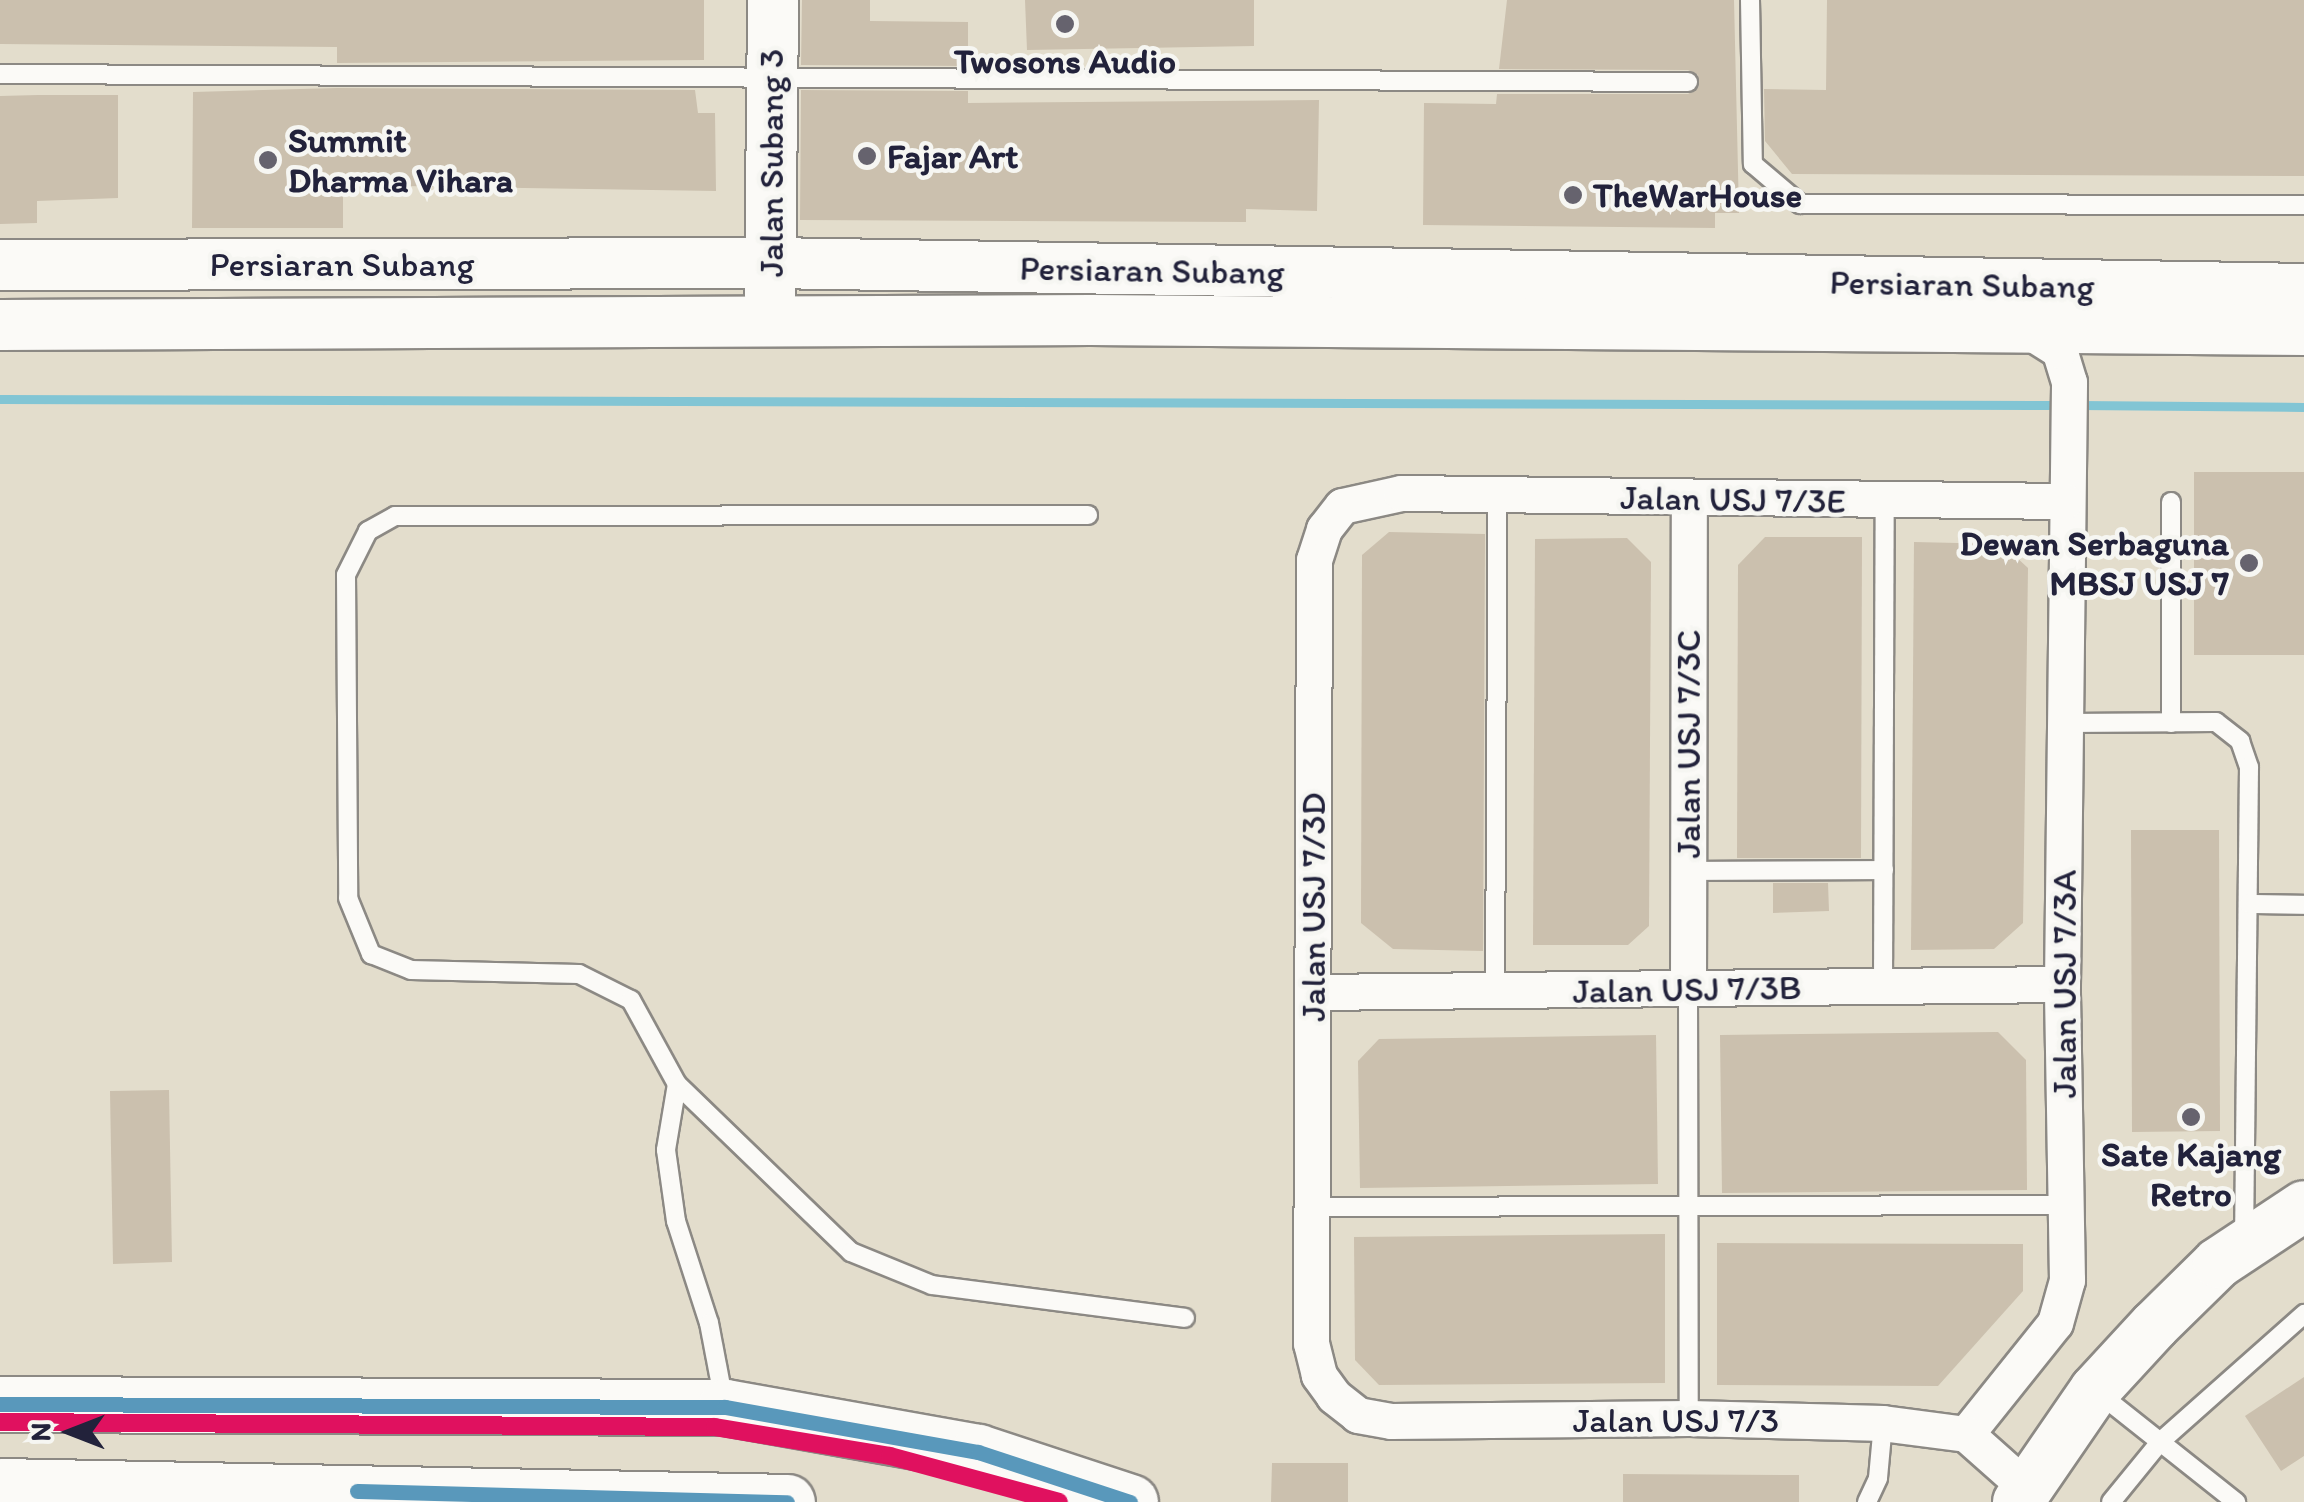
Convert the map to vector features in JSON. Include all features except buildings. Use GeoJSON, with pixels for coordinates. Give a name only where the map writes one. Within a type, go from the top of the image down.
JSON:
{"type":"FeatureCollection","features":[{"type":"Feature","properties":{"kind":"main road"},"geometry":{"type":"LineString","coordinates":[[0,1404],[725,1407],[978,1452],[1130,1502]]}},
{"type":"Feature","properties":{"kind":"main road"},"geometry":{"type":"LineString","coordinates":[[0,1486],[787,1502]]}},
{"type":"Feature","properties":{"kind":"street","name":"Jalan Subang 3"},"geometry":{"type":"LineString","coordinates":[[770,326],[773,0]]}},
{"type":"Feature","properties":{"kind":"street","name":"Persiaran Subang"},"geometry":{"type":"LineString","coordinates":[[0,266],[770,263],[2304,289]]}},
{"type":"Feature","properties":{"kind":"street","name":"Persiaran Subang"},"geometry":{"type":"LineString","coordinates":[[0,325],[770,326],[1091,320],[2304,330]]}},
{"type":"Feature","properties":{"kind":"street"},"geometry":{"type":"LineString","coordinates":[[2019,325],[2059,350],[2069,382]]}},
{"type":"Feature","properties":{"kind":"street"},"geometry":{"type":"LineString","coordinates":[[2069,382],[2083,354],[2102,338],[2152,328]]}},
{"type":"Feature","properties":{"kind":"street","name":"Jalan USJ 7/3A"},"geometry":{"type":"LineString","coordinates":[[1966,1434],[2055,1323],[2067,1280],[2062,984],[2069,382]]}},
{"type":"Feature","properties":{"kind":"street","name":"Jalan USJ 7/3E"},"geometry":{"type":"LineString","coordinates":[[1401,493],[1689,500],[2065,501]]}},
{"type":"Feature","properties":{"kind":"street","name":"Jalan USJ 7/3D"},"geometry":{"type":"LineString","coordinates":[[1319,1375],[1311,1343],[1314,560],[1324,529],[1342,506],[1401,493]]}},
{"type":"Feature","properties":{"kind":"street","name":"Jalan USJ 7/3C"},"geometry":{"type":"LineString","coordinates":[[1688,989],[1689,500]]}},
{"type":"Feature","properties":{"kind":"street","name":"Jalan USJ 7/3B"},"geometry":{"type":"LineString","coordinates":[[1312,992],[2062,984]]}},
{"type":"Feature","properties":{"kind":"street"},"geometry":{"type":"LineString","coordinates":[[1966,1434],[2023,1495],[2095,1390],[2205,1276],[2304,1206]]}},
{"type":"Feature","properties":{"kind":"street","name":"Jalan USJ 7/3"},"geometry":{"type":"LineString","coordinates":[[1319,1375],[1358,1415],[1391,1420],[1689,1418],[1882,1423],[1966,1434]]}},
{"type":"Feature","properties":{"kind":"lane"},"geometry":{"type":"LineString","coordinates":[[1750,0],[1753,164],[1800,204],[2304,205]]}},
{"type":"Feature","properties":{"kind":"lane"},"geometry":{"type":"LineString","coordinates":[[0,74],[1688,82]]}},
{"type":"Feature","properties":{"kind":"lane"},"geometry":{"type":"LineString","coordinates":[[1495,990],[1498,495]]}},
{"type":"Feature","properties":{"kind":"lane"},"geometry":{"type":"LineString","coordinates":[[1883,987],[1885,500]]}},
{"type":"Feature","properties":{"kind":"lane"},"geometry":{"type":"LineString","coordinates":[[2171,502],[2171,723]]}},
{"type":"Feature","properties":{"kind":"lane"},"geometry":{"type":"LineString","coordinates":[[1088,515],[433,511],[394,516],[368,532],[346,574],[348,898],[371,954],[410,970],[579,974],[632,1000],[678,1084],[851,1252],[932,1285],[1185,1318]]}},
{"type":"Feature","properties":{"kind":"lane"},"geometry":{"type":"LineString","coordinates":[[2066,723],[2216,722],[2240,742],[2249,767],[2244,1245]]}},
{"type":"Feature","properties":{"kind":"lane"},"geometry":{"type":"LineString","coordinates":[[1688,872],[1884,870]]}},
{"type":"Feature","properties":{"kind":"lane"},"geometry":{"type":"LineString","coordinates":[[2249,904],[2304,905]]}},
{"type":"Feature","properties":{"kind":"lane"},"geometry":{"type":"LineString","coordinates":[[1688,989],[1689,1418]]}},
{"type":"Feature","properties":{"kind":"lane"},"geometry":{"type":"LineString","coordinates":[[678,1084],[666,1150],[676,1222],[709,1323],[725,1407]]}},
{"type":"Feature","properties":{"kind":"lane"},"geometry":{"type":"LineString","coordinates":[[1312,1207],[2066,1205]]}},
{"type":"Feature","properties":{"kind":"lane"},"geometry":{"type":"LineString","coordinates":[[2111,1502],[2160,1442],[2304,1314]]}},
{"type":"Feature","properties":{"kind":"lane"},"geometry":{"type":"LineString","coordinates":[[2095,1390],[2236,1502]]}},
{"type":"Feature","properties":{"kind":"lane"},"geometry":{"type":"LineString","coordinates":[[1868,1502],[1878,1478],[1882,1423]]}},
{"type":"Feature","properties":{"kind":"waterway"},"geometry":{"type":"LineString","coordinates":[[0,399],[2062,405]]}},
{"type":"Feature","properties":{"kind":"waterway"},"geometry":{"type":"LineString","coordinates":[[2078,405],[2304,407]]}},
{"type":"Feature","properties":{"kind":"transit line"},"geometry":{"type":"LineString","coordinates":[[0,1404],[725,1407],[978,1452],[1130,1502]]}},
{"type":"Feature","properties":{"kind":"transit line"},"geometry":{"type":"LineString","coordinates":[[0,1422],[715,1427],[890,1456],[1059,1502]]}},
{"type":"Feature","properties":{"kind":"transit line"},"geometry":{"type":"LineString","coordinates":[[357,1491],[787,1502]]}},
{"type":"Feature","properties":{"kind":"place","name":"Twosons Audio"},"geometry":{"type":"Point","coordinates":[1065,24]}},
{"type":"Feature","properties":{"kind":"place","name":"Fajar Art"},"geometry":{"type":"Point","coordinates":[867,156]}},
{"type":"Feature","properties":{"kind":"place","name":"Summit Dharma Vihara"},"geometry":{"type":"Point","coordinates":[268,160]}},
{"type":"Feature","properties":{"kind":"place","name":"TheWarHouse"},"geometry":{"type":"Point","coordinates":[1573,195]}},
{"type":"Feature","properties":{"kind":"place","name":"Dewan Serbaguna MBSJ USJ 7"},"geometry":{"type":"Point","coordinates":[2249,563]}},
{"type":"Feature","properties":{"kind":"place","name":"Sate Kajang Retro"},"geometry":{"type":"Point","coordinates":[2191,1117]}}]}
